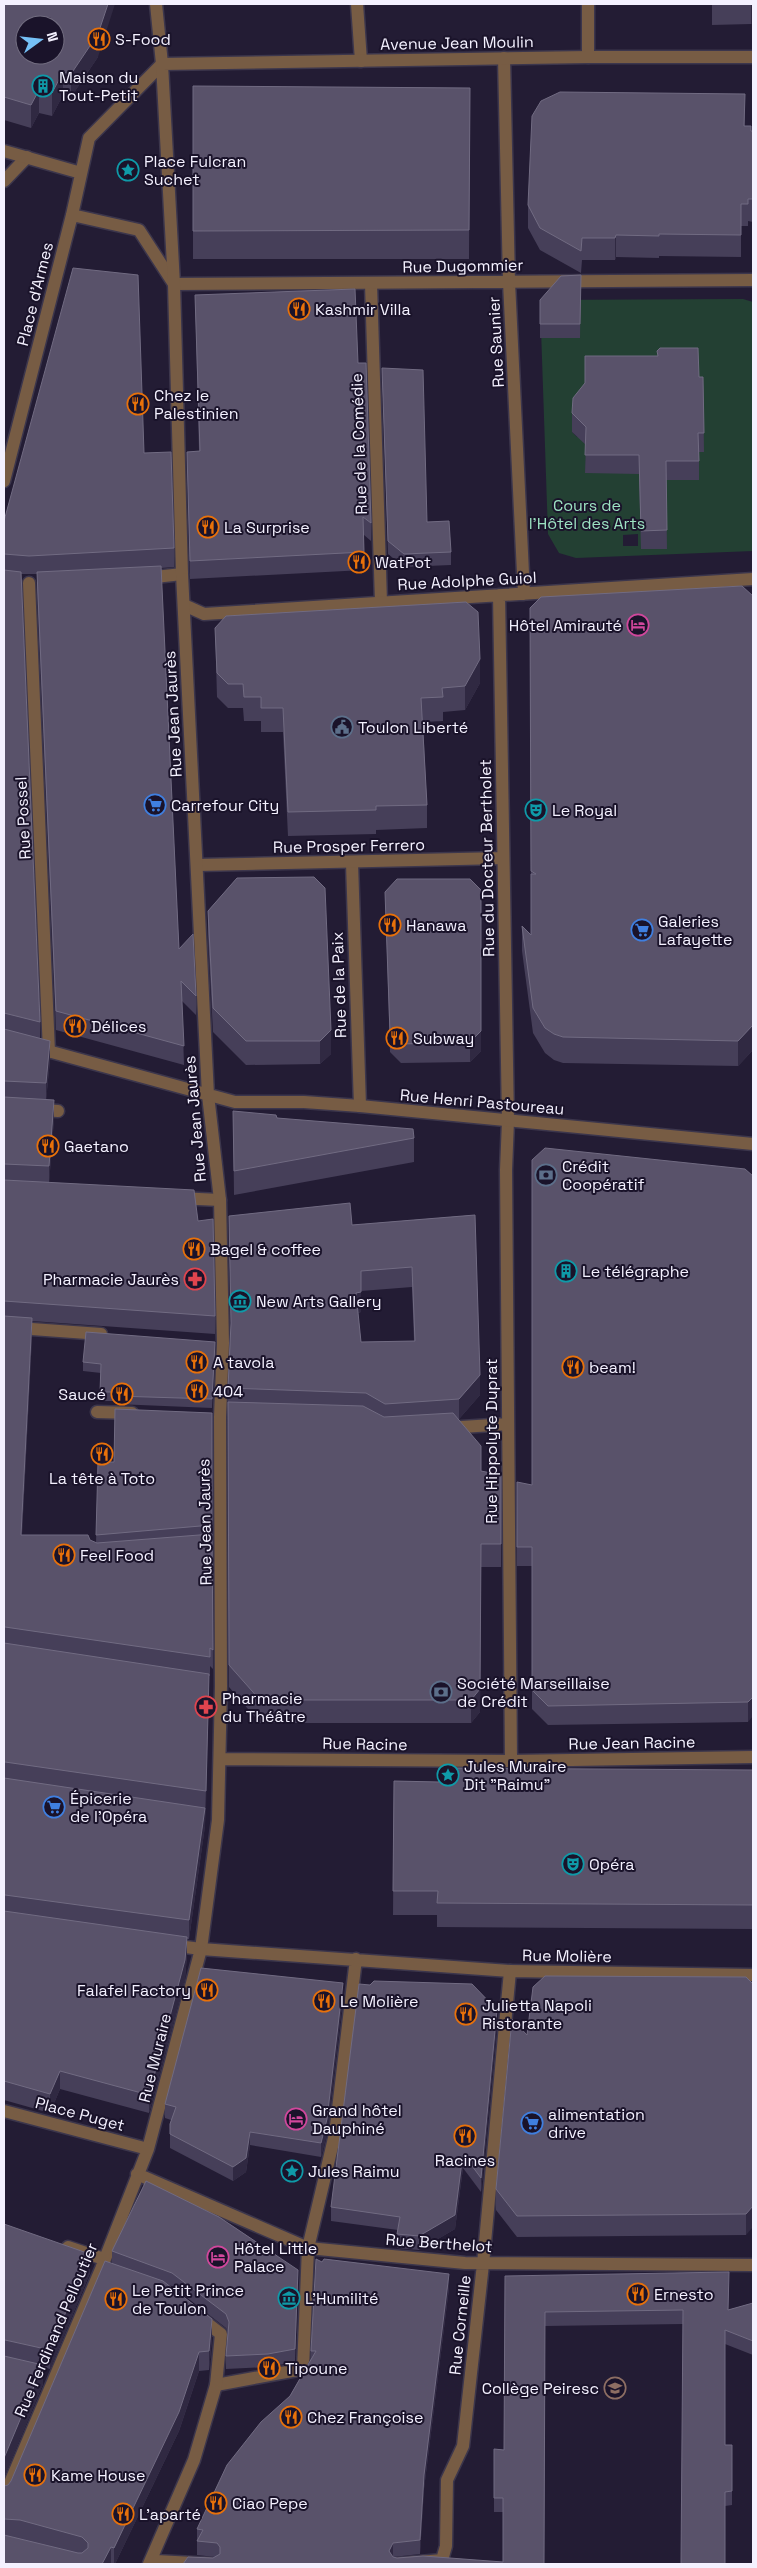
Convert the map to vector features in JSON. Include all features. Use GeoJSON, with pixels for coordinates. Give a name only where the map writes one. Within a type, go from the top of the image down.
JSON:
{"type":"FeatureCollection","features":[{"type":"Feature","properties":{"kind":"street","name":"Rue Jean Jaurès"},"geometry":{"type":"LineString","coordinates":[[156,4],[162,64],[174,284],[182,574],[208,1095],[220,1200],[218,1343],[220,1416],[216,1685],[220,1759],[201,1949]]}},
{"type":"Feature","properties":{"kind":"street"},"geometry":{"type":"LineString","coordinates":[[357,4],[361,61]]}},
{"type":"Feature","properties":{"kind":"street"},"geometry":{"type":"LineString","coordinates":[[588,4],[588,57]]}},
{"type":"Feature","properties":{"kind":"street","name":"Avenue Jean Moulin"},"geometry":{"type":"LineString","coordinates":[[162,64],[588,57],[753,57]]}},
{"type":"Feature","properties":{"kind":"street","name":"Rue Saunier"},"geometry":{"type":"LineString","coordinates":[[504,58],[509,282],[524,594]]}},
{"type":"Feature","properties":{"kind":"street"},"geometry":{"type":"LineString","coordinates":[[4,151],[82,173],[89,138],[162,64]]}},
{"type":"Feature","properties":{"kind":"street"},"geometry":{"type":"LineString","coordinates":[[4,181],[27,157]]}},
{"type":"Feature","properties":{"kind":"street","name":"Place d'Armes"},"geometry":{"type":"LineString","coordinates":[[4,481],[82,173]]}},
{"type":"Feature","properties":{"kind":"street"},"geometry":{"type":"LineString","coordinates":[[72,215],[139,230],[174,284]]}},
{"type":"Feature","properties":{"kind":"street","name":"Rue Dugommier"},"geometry":{"type":"LineString","coordinates":[[174,284],[753,280]]}},
{"type":"Feature","properties":{"kind":"street","name":"Rue de la Comédie"},"geometry":{"type":"LineString","coordinates":[[371,284],[381,602]]}},
{"type":"Feature","properties":{"kind":"street"},"geometry":{"type":"LineString","coordinates":[[135,578],[182,574]]}},
{"type":"Feature","properties":{"kind":"street","name":"Rue Adolphe Guiol"},"geometry":{"type":"LineString","coordinates":[[184,606],[204,614],[753,580]]}},
{"type":"Feature","properties":{"kind":"street","name":"Rue Possel"},"geometry":{"type":"LineString","coordinates":[[12,582],[35,583],[49,1052]]}},
{"type":"Feature","properties":{"kind":"street","name":"Rue du Docteur Bertholet"},"geometry":{"type":"LineString","coordinates":[[499,595],[508,1121]]}},
{"type":"Feature","properties":{"kind":"street","name":"Rue Prosper Ferrero"},"geometry":{"type":"LineString","coordinates":[[197,865],[352,863],[502,858]]}},
{"type":"Feature","properties":{"kind":"street","name":"Rue de la Paix"},"geometry":{"type":"LineString","coordinates":[[352,863],[360,1106]]}},
{"type":"Feature","properties":{"kind":"street","name":"Rue Henri Pastoureau"},"geometry":{"type":"LineString","coordinates":[[4,1039],[235,1102],[304,1102],[360,1106],[753,1144]]}},
{"type":"Feature","properties":{"kind":"street"},"geometry":{"type":"LineString","coordinates":[[4,1108],[58,1111]]}},
{"type":"Feature","properties":{"kind":"street","name":"Rue Hippolyte Duprat"},"geometry":{"type":"LineString","coordinates":[[508,1121],[506,1170],[507,1424],[511,1762]]}},
{"type":"Feature","properties":{"kind":"street"},"geometry":{"type":"LineString","coordinates":[[162,1197],[220,1200]]}},
{"type":"Feature","properties":{"kind":"street"},"geometry":{"type":"LineString","coordinates":[[4,1327],[116,1335]]}},
{"type":"Feature","properties":{"kind":"street"},"geometry":{"type":"LineString","coordinates":[[97,1412],[144,1414]]}},
{"type":"Feature","properties":{"kind":"street"},"geometry":{"type":"LineString","coordinates":[[431,1429],[507,1424]]}},
{"type":"Feature","properties":{"kind":"street","name":"Rue Jean Racine"},"geometry":{"type":"LineString","coordinates":[[511,1762],[753,1757]]}},
{"type":"Feature","properties":{"kind":"street","name":"Rue Racine"},"geometry":{"type":"LineString","coordinates":[[220,1759],[511,1762]]}},
{"type":"Feature","properties":{"kind":"street","name":"Rue Molière"},"geometry":{"type":"LineString","coordinates":[[162,1944],[201,1949],[510,1971],[753,1975]]}},
{"type":"Feature","properties":{"kind":"street","name":"Rue Muraire"},"geometry":{"type":"LineString","coordinates":[[137,2174],[148,2149],[201,1949]]}},
{"type":"Feature","properties":{"kind":"street"},"geometry":{"type":"LineString","coordinates":[[216,2385],[302,2369],[308,2248],[335,2134],[356,1959]]}},
{"type":"Feature","properties":{"kind":"street","name":"Rue Corneille"},"geometry":{"type":"LineString","coordinates":[[397,2564],[442,2560],[446,2546],[448,2480],[463,2446],[483,2264],[510,1971]]}},
{"type":"Feature","properties":{"kind":"street","name":"Place Puget"},"geometry":{"type":"LineString","coordinates":[[4,2111],[148,2149]]}},
{"type":"Feature","properties":{"kind":"street","name":"Rue Berthelot"},"geometry":{"type":"LineString","coordinates":[[137,2174],[308,2248],[483,2264],[753,2265]]}},
{"type":"Feature","properties":{"kind":"street","name":"Rue Ferdinand Pelloutier"},"geometry":{"type":"LineString","coordinates":[[4,2497],[54,2378],[105,2267],[137,2174]]}},
{"type":"Feature","properties":{"kind":"street"},"geometry":{"type":"LineString","coordinates":[[58,2244],[105,2267]]}},
{"type":"Feature","properties":{"kind":"street"},"geometry":{"type":"LineString","coordinates":[[151,2564],[194,2460],[216,2385],[221,2334],[190,2310]]}},
{"type":"Feature","properties":{"kind":"street"},"geometry":{"type":"LineString","coordinates":[[38,2374],[54,2378]]}},
{"type":"Feature","properties":{"kind":"street"},"geometry":{"type":"LineString","coordinates":[[151,2564],[156,2561],[213,2564]]}},
{"type":"Feature","properties":{"kind":"green space","name":"Cours de l'Hôtel des Arts"},"geometry":{"type":"Polygon","coordinates":[[[743,299],[753,302],[753,551],[576,558],[559,553],[548,534],[540,300],[743,299]],[[703,396],[585,410],[573,417],[572,432],[577,437],[703,452],[703,396]],[[638,534],[623,535],[623,546],[638,546],[638,534]]]}},
{"type":"Feature","properties":{"kind":"building"},"geometry":{"type":"Polygon","coordinates":[[[4,4],[108,4],[98,34],[71,74],[63,72],[52,93],[39,90],[31,105],[4,97],[4,4]]]}},
{"type":"Feature","properties":{"kind":"building"},"geometry":{"type":"Polygon","coordinates":[[[193,86],[470,88],[469,230],[193,231],[193,86]]]}},
{"type":"Feature","properties":{"kind":"building"},"geometry":{"type":"Polygon","coordinates":[[[560,92],[745,94],[744,126],[751,126],[751,131],[753,131],[753,199],[748,199],[748,204],[741,204],[741,235],[659,234],[659,236],[616,235],[615,238],[582,238],[581,251],[540,228],[528,205],[532,116],[541,101],[560,92]]]}},
{"type":"Feature","properties":{"kind":"building"},"geometry":{"type":"Polygon","coordinates":[[[73,268],[138,275],[144,453],[171,452],[174,548],[29,556],[4,554],[4,521],[73,268]]]}},
{"type":"Feature","properties":{"kind":"building"},"geometry":{"type":"Polygon","coordinates":[[[581,275],[580,324],[540,324],[540,300],[561,276],[581,275]]]}},
{"type":"Feature","properties":{"kind":"building"},"geometry":{"type":"Polygon","coordinates":[[[355,289],[358,363],[366,363],[371,523],[363,517],[364,552],[190,561],[187,452],[200,451],[195,295],[355,289]]]}},
{"type":"Feature","properties":{"kind":"building"},"geometry":{"type":"Polygon","coordinates":[[[660,348],[698,348],[699,377],[703,377],[704,433],[698,433],[699,461],[666,461],[667,530],[641,531],[639,455],[585,455],[586,427],[572,413],[573,398],[585,383],[585,356],[658,356],[657,351],[660,348]]]}},
{"type":"Feature","properties":{"kind":"building"},"geometry":{"type":"Polygon","coordinates":[[[382,368],[423,370],[427,522],[449,521],[451,552],[404,554],[388,541],[382,368]]]}},
{"type":"Feature","properties":{"kind":"building"},"geometry":{"type":"Polygon","coordinates":[[[161,566],[179,949],[193,934],[196,996],[181,981],[184,1046],[56,1011],[37,572],[161,566]]]}},
{"type":"Feature","properties":{"kind":"building"},"geometry":{"type":"Polygon","coordinates":[[[4,570],[21,572],[40,1022],[4,1013],[4,570]]]}},
{"type":"Feature","properties":{"kind":"building"},"geometry":{"type":"Polygon","coordinates":[[[742,586],[753,596],[753,1025],[738,1041],[563,1037],[554,1034],[545,1028],[533,1008],[522,926],[531,935],[531,874],[536,874],[531,871],[530,608],[541,597],[742,586]]]}},
{"type":"Feature","properties":{"kind":"building","name":"Toulon Liberté"},"geometry":{"type":"Polygon","coordinates":[[[466,602],[478,612],[480,659],[465,686],[442,688],[443,697],[421,698],[427,805],[376,806],[376,810],[288,812],[283,708],[261,708],[261,697],[244,697],[243,684],[228,684],[217,673],[215,628],[226,616],[466,602]]]}},
{"type":"Feature","properties":{"kind":"building"},"geometry":{"type":"Polygon","coordinates":[[[314,877],[325,888],[331,1030],[320,1041],[246,1041],[213,1008],[208,911],[237,878],[314,877]]]}},
{"type":"Feature","properties":{"kind":"building"},"geometry":{"type":"Polygon","coordinates":[[[397,879],[470,879],[481,890],[481,1031],[470,1042],[401,1044],[390,1033],[385,892],[397,879]]]}},
{"type":"Feature","properties":{"kind":"building"},"geometry":{"type":"Polygon","coordinates":[[[4,1029],[50,1041],[46,1083],[4,1081],[4,1029]]]}},
{"type":"Feature","properties":{"kind":"building"},"geometry":{"type":"Polygon","coordinates":[[[4,1097],[54,1100],[49,1166],[4,1164],[4,1097]]]}},
{"type":"Feature","properties":{"kind":"building"},"geometry":{"type":"Polygon","coordinates":[[[233,1111],[276,1115],[277,1118],[413,1129],[414,1138],[234,1171],[233,1111]]]}},
{"type":"Feature","properties":{"kind":"building"},"geometry":{"type":"Polygon","coordinates":[[[545,1148],[745,1169],[753,1176],[753,1697],[748,1702],[548,1706],[532,1690],[532,1547],[517,1547],[517,1482],[532,1485],[532,1160],[545,1148]]]}},
{"type":"Feature","properties":{"kind":"building"},"geometry":{"type":"Polygon","coordinates":[[[4,1180],[194,1190],[198,1221],[213,1219],[215,1316],[4,1301],[4,1180]]]}},
{"type":"Feature","properties":{"kind":"building"},"geometry":{"type":"Polygon","coordinates":[[[350,1203],[352,1225],[475,1215],[480,1375],[459,1399],[385,1404],[366,1393],[228,1388],[231,1323],[229,1216],[350,1203]],[[412,1267],[361,1271],[361,1292],[356,1293],[361,1342],[415,1341],[412,1267]]]}},
{"type":"Feature","properties":{"kind":"building"},"geometry":{"type":"Polygon","coordinates":[[[4,1316],[32,1318],[21,1535],[88,1535],[90,1540],[97,1543],[212,1534],[213,1650],[210,1648],[210,1657],[4,1628],[4,1316]]]}},
{"type":"Feature","properties":{"kind":"building"},"geometry":{"type":"Polygon","coordinates":[[[86,1332],[215,1342],[212,1399],[116,1396],[116,1392],[100,1392],[101,1364],[83,1362],[86,1332]]]}},
{"type":"Feature","properties":{"kind":"building"},"geometry":{"type":"Polygon","coordinates":[[[228,1402],[363,1406],[384,1417],[453,1413],[481,1446],[481,1471],[501,1475],[501,1544],[481,1544],[480,1689],[471,1700],[260,1700],[229,1665],[228,1402]]]}},
{"type":"Feature","properties":{"kind":"building"},"geometry":{"type":"Polygon","coordinates":[[[115,1409],[212,1413],[212,1525],[96,1535],[98,1462],[114,1462],[115,1409]]]}},
{"type":"Feature","properties":{"kind":"building"},"geometry":{"type":"Polygon","coordinates":[[[4,1643],[209,1674],[206,1791],[4,1763],[4,1643]]]}},
{"type":"Feature","properties":{"kind":"building","name":"Opéra"},"geometry":{"type":"Polygon","coordinates":[[[439,1768],[753,1770],[753,1905],[437,1903],[438,1891],[393,1891],[394,1781],[439,1782],[439,1768]]]}},
{"type":"Feature","properties":{"kind":"building"},"geometry":{"type":"Polygon","coordinates":[[[4,1778],[205,1808],[189,1920],[4,1896],[4,1778]]]}},
{"type":"Feature","properties":{"kind":"building"},"geometry":{"type":"Polygon","coordinates":[[[4,1911],[187,1937],[185,1960],[149,2095],[60,2071],[50,2094],[4,2081],[4,1911]]]}},
{"type":"Feature","properties":{"kind":"building"},"geometry":{"type":"Polygon","coordinates":[[[201,1968],[343,1983],[327,2119],[321,2143],[250,2132],[246,2158],[233,2167],[170,2134],[170,2124],[176,2107],[165,2104],[201,1968]]]}},
{"type":"Feature","properties":{"kind":"building"},"geometry":{"type":"Polygon","coordinates":[[[545,1976],[746,1977],[753,1984],[753,2206],[746,2214],[517,2216],[496,2189],[512,2019],[527,2035],[533,1987],[545,1976]]]}},
{"type":"Feature","properties":{"kind":"building"},"geometry":{"type":"Polygon","coordinates":[[[374,1981],[472,1984],[497,2010],[481,2178],[463,2154],[455,2215],[419,2236],[397,2234],[400,2217],[331,2207],[359,1984],[370,1985],[374,1981]]]}},
{"type":"Feature","properties":{"kind":"building"},"geometry":{"type":"Polygon","coordinates":[[[146,2181],[219,2217],[298,2270],[295,2349],[268,2354],[226,2356],[229,2322],[226,2314],[172,2273],[112,2251],[146,2181]]]}},
{"type":"Feature","properties":{"kind":"building"},"geometry":{"type":"Polygon","coordinates":[[[4,2224],[90,2254],[50,2350],[4,2341],[4,2224]]]}},
{"type":"Feature","properties":{"kind":"building"},"geometry":{"type":"Polygon","coordinates":[[[316,2259],[322,2262],[324,2259],[449,2274],[424,2475],[420,2540],[393,2543],[389,2551],[393,2557],[397,2558],[423,2556],[503,2562],[503,2498],[494,2498],[494,2449],[504,2450],[505,2276],[729,2272],[728,2310],[753,2303],[753,2341],[725,2330],[725,2445],[732,2445],[732,2491],[725,2492],[725,2564],[681,2564],[683,2310],[545,2312],[544,2564],[183,2564],[188,2557],[213,2558],[220,2554],[220,2547],[217,2543],[197,2541],[203,2530],[197,2529],[227,2465],[261,2422],[290,2396],[316,2351],[311,2351],[316,2259]]]}},
{"type":"Feature","properties":{"kind":"building"},"geometry":{"type":"Polygon","coordinates":[[[105,2261],[163,2281],[212,2319],[209,2351],[199,2352],[179,2412],[114,2548],[111,2547],[102,2564],[4,2564],[4,2535],[78,2553],[82,2553],[88,2548],[88,2543],[82,2537],[20,2520],[4,2519],[4,2486],[8,2485],[11,2481],[105,2261]]]}},
{"type":"Feature","properties":{"kind":"building"},"geometry":{"type":"Polygon","coordinates":[[[4,2356],[43,2365],[4,2458],[4,2356]]]}},
{"type":"Feature","properties":{"kind":"place","name":"S-Food"},"geometry":{"type":"Point","coordinates":[99,39]}},
{"type":"Feature","properties":{"kind":"place","name":"Maison du Tout-Petit"},"geometry":{"type":"Point","coordinates":[43,86]}},
{"type":"Feature","properties":{"kind":"place","name":"Place Fulcran Suchet"},"geometry":{"type":"Point","coordinates":[128,170]}},
{"type":"Feature","properties":{"kind":"place","name":"Kashmir Villa"},"geometry":{"type":"Point","coordinates":[299,309]}},
{"type":"Feature","properties":{"kind":"place","name":"Chez le Palestinien"},"geometry":{"type":"Point","coordinates":[138,404]}},
{"type":"Feature","properties":{"kind":"place","name":"La Surprise"},"geometry":{"type":"Point","coordinates":[208,527]}},
{"type":"Feature","properties":{"kind":"place","name":"WatPot"},"geometry":{"type":"Point","coordinates":[359,562]}},
{"type":"Feature","properties":{"kind":"place","name":"Hôtel Amirauté"},"geometry":{"type":"Point","coordinates":[638,625]}},
{"type":"Feature","properties":{"kind":"place","name":"Toulon Liberté"},"geometry":{"type":"Point","coordinates":[342,727]}},
{"type":"Feature","properties":{"kind":"place","name":"Carrefour City"},"geometry":{"type":"Point","coordinates":[155,805]}},
{"type":"Feature","properties":{"kind":"place","name":"Le Royal"},"geometry":{"type":"Point","coordinates":[536,810]}},
{"type":"Feature","properties":{"kind":"place","name":"Hanawa"},"geometry":{"type":"Point","coordinates":[390,925]}},
{"type":"Feature","properties":{"kind":"place","name":"Galeries Lafayette"},"geometry":{"type":"Point","coordinates":[642,930]}},
{"type":"Feature","properties":{"kind":"place","name":"Délices"},"geometry":{"type":"Point","coordinates":[75,1026]}},
{"type":"Feature","properties":{"kind":"place","name":"Subway"},"geometry":{"type":"Point","coordinates":[397,1038]}},
{"type":"Feature","properties":{"kind":"place","name":"Gaetano"},"geometry":{"type":"Point","coordinates":[48,1146]}},
{"type":"Feature","properties":{"kind":"place","name":"Crédit Coopératif"},"geometry":{"type":"Point","coordinates":[546,1175]}},
{"type":"Feature","properties":{"kind":"place","name":"Bagel & coffee"},"geometry":{"type":"Point","coordinates":[194,1249]}},
{"type":"Feature","properties":{"kind":"place","name":"Le télégraphe"},"geometry":{"type":"Point","coordinates":[566,1271]}},
{"type":"Feature","properties":{"kind":"place","name":"Pharmacie Jaurès"},"geometry":{"type":"Point","coordinates":[195,1279]}},
{"type":"Feature","properties":{"kind":"place","name":"New Arts Gallery"},"geometry":{"type":"Point","coordinates":[240,1301]}},
{"type":"Feature","properties":{"kind":"place","name":"A tavola"},"geometry":{"type":"Point","coordinates":[197,1362]}},
{"type":"Feature","properties":{"kind":"place","name":"beam!"},"geometry":{"type":"Point","coordinates":[573,1367]}},
{"type":"Feature","properties":{"kind":"place","name":"404"},"geometry":{"type":"Point","coordinates":[197,1391]}},
{"type":"Feature","properties":{"kind":"place","name":"Saucé"},"geometry":{"type":"Point","coordinates":[122,1394]}},
{"type":"Feature","properties":{"kind":"place","name":"La tête à Toto"},"geometry":{"type":"Point","coordinates":[102,1454]}},
{"type":"Feature","properties":{"kind":"place","name":"Feel Food"},"geometry":{"type":"Point","coordinates":[64,1555]}},
{"type":"Feature","properties":{"kind":"place","name":"Société Marseillaise de Crédit"},"geometry":{"type":"Point","coordinates":[441,1692]}},
{"type":"Feature","properties":{"kind":"place","name":"Pharmacie du Théâtre"},"geometry":{"type":"Point","coordinates":[206,1707]}},
{"type":"Feature","properties":{"kind":"place","name":"Jules Muraire Dit \"Raimu\""},"geometry":{"type":"Point","coordinates":[448,1775]}},
{"type":"Feature","properties":{"kind":"place","name":"Épicerie de l'Opéra"},"geometry":{"type":"Point","coordinates":[54,1807]}},
{"type":"Feature","properties":{"kind":"place","name":"Opéra"},"geometry":{"type":"Point","coordinates":[573,1864]}},
{"type":"Feature","properties":{"kind":"place","name":"Falafel Factory"},"geometry":{"type":"Point","coordinates":[207,1990]}},
{"type":"Feature","properties":{"kind":"place","name":"Le Molière"},"geometry":{"type":"Point","coordinates":[324,2001]}},
{"type":"Feature","properties":{"kind":"place","name":"Julietta Napoli Ristorante"},"geometry":{"type":"Point","coordinates":[466,2014]}},
{"type":"Feature","properties":{"kind":"place","name":"Grand hôtel Dauphiné"},"geometry":{"type":"Point","coordinates":[296,2119]}},
{"type":"Feature","properties":{"kind":"place","name":"alimentation drive"},"geometry":{"type":"Point","coordinates":[532,2123]}},
{"type":"Feature","properties":{"kind":"place","name":"Racines"},"geometry":{"type":"Point","coordinates":[465,2136]}},
{"type":"Feature","properties":{"kind":"place","name":"Jules Raimu"},"geometry":{"type":"Point","coordinates":[292,2171]}},
{"type":"Feature","properties":{"kind":"place","name":"Hôtel Little Palace"},"geometry":{"type":"Point","coordinates":[218,2257]}},
{"type":"Feature","properties":{"kind":"place","name":"Ernesto"},"geometry":{"type":"Point","coordinates":[638,2294]}},
{"type":"Feature","properties":{"kind":"place","name":"L'Humilité"},"geometry":{"type":"Point","coordinates":[289,2298]}},
{"type":"Feature","properties":{"kind":"place","name":"Le Petit Prince de Toulon"},"geometry":{"type":"Point","coordinates":[116,2299]}},
{"type":"Feature","properties":{"kind":"place","name":"Tipoune"},"geometry":{"type":"Point","coordinates":[269,2368]}},
{"type":"Feature","properties":{"kind":"place","name":"Collège Peiresc"},"geometry":{"type":"Point","coordinates":[615,2388]}},
{"type":"Feature","properties":{"kind":"place","name":"Chez Françoise"},"geometry":{"type":"Point","coordinates":[291,2417]}},
{"type":"Feature","properties":{"kind":"place","name":"Kame House"},"geometry":{"type":"Point","coordinates":[35,2475]}},
{"type":"Feature","properties":{"kind":"place","name":"Ciao Pepe"},"geometry":{"type":"Point","coordinates":[216,2503]}},
{"type":"Feature","properties":{"kind":"place","name":"L'aparté"},"geometry":{"type":"Point","coordinates":[123,2514]}}]}
